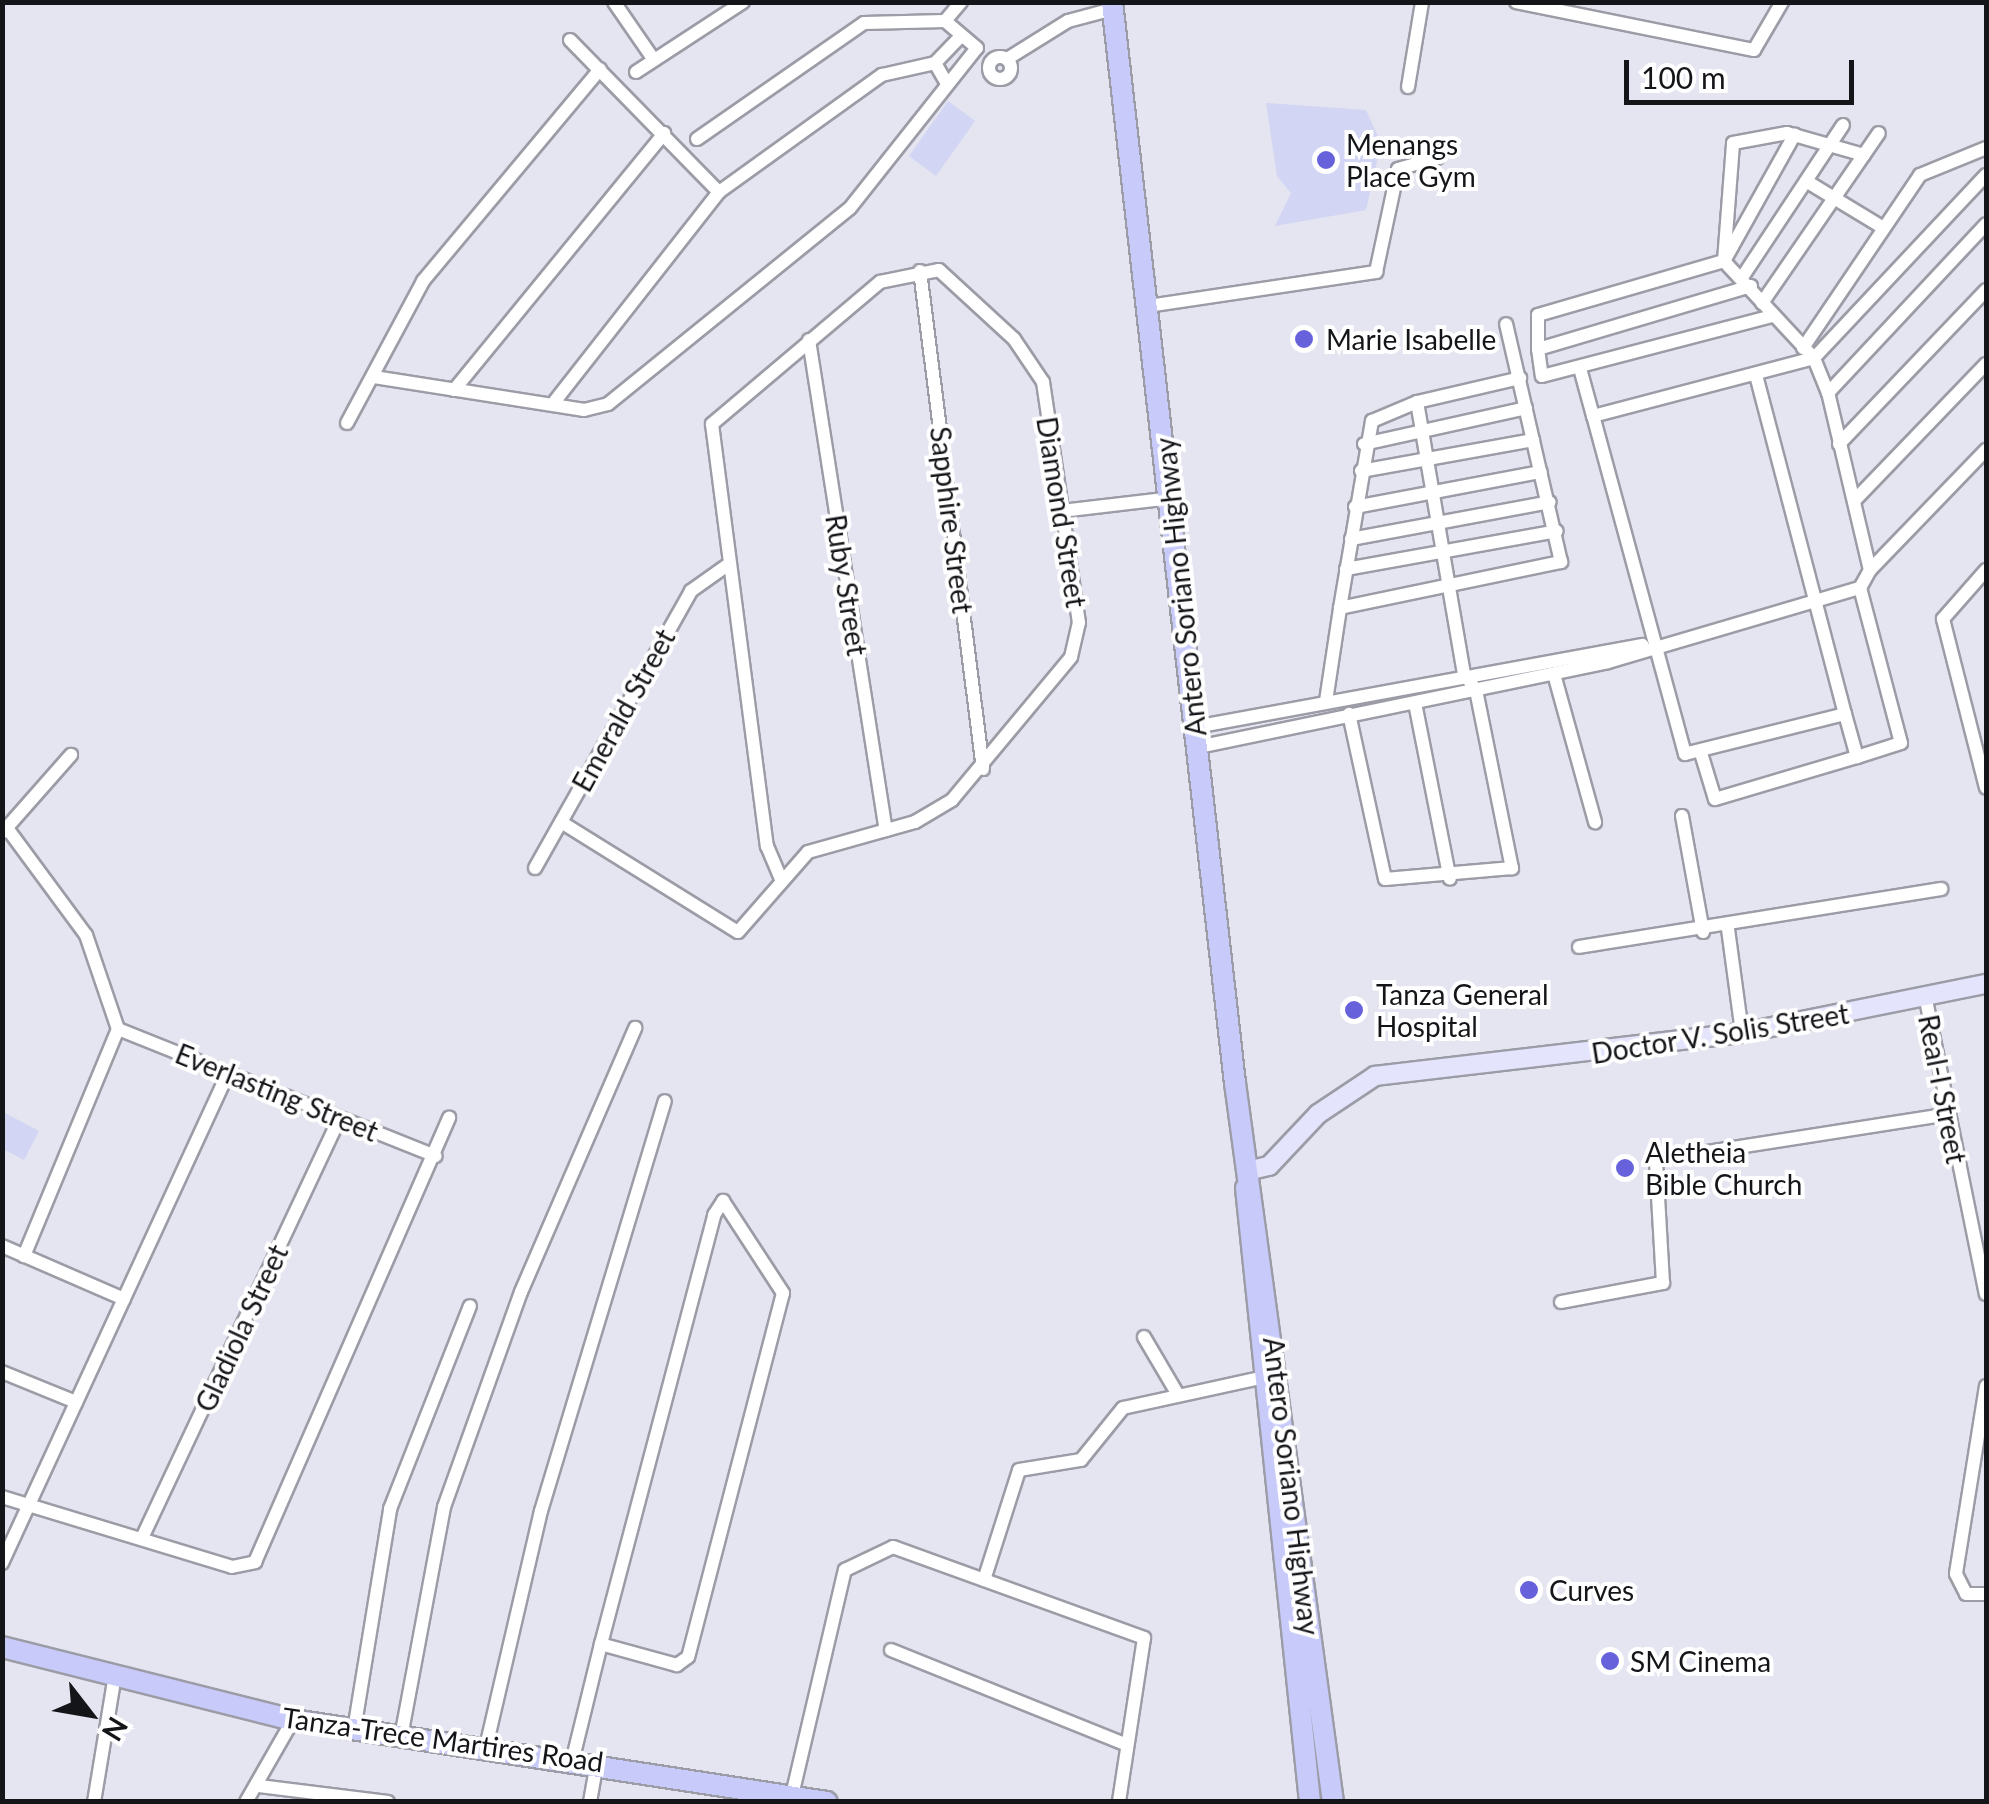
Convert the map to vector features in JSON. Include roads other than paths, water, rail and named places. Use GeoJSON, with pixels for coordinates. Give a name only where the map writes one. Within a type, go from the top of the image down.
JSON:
{"type":"FeatureCollection","features":[{"type":"Feature","properties":{"kind":"main road","name":"Antero Soriano Highway"},"geometry":{"type":"LineString","coordinates":[[1113,6],[1247,1171],[1333,1802]]}},
{"type":"Feature","properties":{"kind":"main road","name":"Antero Soriano Highway"},"geometry":{"type":"LineString","coordinates":[[1247,1171],[1244,1223],[1310,1802]]}},
{"type":"Feature","properties":{"kind":"main road","name":"Tanza-Trece Martires Road"},"geometry":{"type":"LineString","coordinates":[[2,1647],[293,1720],[722,1780],[828,1802]]}},
{"type":"Feature","properties":{"kind":"street"},"geometry":{"type":"LineString","coordinates":[[614,2],[654,60]]}},
{"type":"Feature","properties":{"kind":"street"},"geometry":{"type":"LineString","coordinates":[[636,72],[743,2]]}},
{"type":"Feature","properties":{"kind":"street"},"geometry":{"type":"LineString","coordinates":[[946,21],[961,2]]}},
{"type":"Feature","properties":{"kind":"street"},"geometry":{"type":"LineString","coordinates":[[1408,87],[1422,2]]}},
{"type":"Feature","properties":{"kind":"street"},"geometry":{"type":"LineString","coordinates":[[1516,2],[1754,50],[1782,2]]}},
{"type":"Feature","properties":{"kind":"street"},"geometry":{"type":"LineString","coordinates":[[697,139],[864,23],[946,21],[977,48],[1000,59],[1068,20],[1113,6]]}},
{"type":"Feature","properties":{"kind":"street"},"geometry":{"type":"LineString","coordinates":[[555,401],[720,192],[882,75],[935,63],[961,36]]}},
{"type":"Feature","properties":{"kind":"street"},"geometry":{"type":"LineString","coordinates":[[570,40],[720,192]]}},
{"type":"Feature","properties":{"kind":"street"},"geometry":{"type":"LineString","coordinates":[[374,377],[555,401],[584,410],[608,404],[835,221],[977,48]]}},
{"type":"Feature","properties":{"kind":"street"},"geometry":{"type":"LineString","coordinates":[[935,63],[946,82]]}},
{"type":"Feature","properties":{"kind":"street"},"geometry":{"type":"LineString","coordinates":[[347,423],[423,281],[600,68]]}},
{"type":"Feature","properties":{"kind":"street"},"geometry":{"type":"LineString","coordinates":[[1538,349],[1747,281],[1843,125]]}},
{"type":"Feature","properties":{"kind":"street"},"geometry":{"type":"LineString","coordinates":[[454,390],[664,133]]}},
{"type":"Feature","properties":{"kind":"street"},"geometry":{"type":"LineString","coordinates":[[1762,303],[1879,133]]}},
{"type":"Feature","properties":{"kind":"street"},"geometry":{"type":"LineString","coordinates":[[1772,316],[1580,372],[1545,378],[1538,349],[1538,315],[1724,261],[1795,134]]}},
{"type":"Feature","properties":{"kind":"street"},"geometry":{"type":"LineString","coordinates":[[1724,261],[1733,143],[1795,134],[1864,156]]}},
{"type":"Feature","properties":{"kind":"street"},"geometry":{"type":"LineString","coordinates":[[1803,348],[1882,227],[1928,167],[1986,148]]}},
{"type":"Feature","properties":{"kind":"street"},"geometry":{"type":"LineString","coordinates":[[1148,306],[1376,272],[1398,170],[1437,158]]}},
{"type":"Feature","properties":{"kind":"street"},"geometry":{"type":"LineString","coordinates":[[1593,416],[1814,358],[1986,175]]}},
{"type":"Feature","properties":{"kind":"street"},"geometry":{"type":"LineString","coordinates":[[1806,181],[1882,227]]}},
{"type":"Feature","properties":{"kind":"street"},"geometry":{"type":"LineString","coordinates":[[1828,393],[1986,224]]}},
{"type":"Feature","properties":{"kind":"street"},"geometry":{"type":"LineString","coordinates":[[1724,261],[1747,281],[1772,316],[1814,358],[1828,393],[1870,570]]}},
{"type":"Feature","properties":{"kind":"street"},"geometry":{"type":"LineString","coordinates":[[780,877],[769,856],[726,566],[712,424],[880,282],[920,270]]}},
{"type":"Feature","properties":{"kind":"street","name":"Diamond Street"},"geometry":{"type":"LineString","coordinates":[[561,822],[730,932],[780,877],[819,846],[886,830],[936,812],[983,770],[1077,646],[1061,511],[1037,366],[952,277],[920,270]]}},
{"type":"Feature","properties":{"kind":"street","name":"Sapphire Street"},"geometry":{"type":"LineString","coordinates":[[920,270],[983,770]]}},
{"type":"Feature","properties":{"kind":"street"},"geometry":{"type":"LineString","coordinates":[[1840,444],[1986,290]]}},
{"type":"Feature","properties":{"kind":"street"},"geometry":{"type":"LineString","coordinates":[[1340,608],[1556,564],[1557,531],[1506,324]]}},
{"type":"Feature","properties":{"kind":"street","name":"Ruby Street"},"geometry":{"type":"LineString","coordinates":[[809,340],[886,830]]}},
{"type":"Feature","properties":{"kind":"street"},"geometry":{"type":"LineString","coordinates":[[1854,501],[1986,364]]}},
{"type":"Feature","properties":{"kind":"street"},"geometry":{"type":"LineString","coordinates":[[1580,372],[1680,750],[1701,753],[1845,714]]}},
{"type":"Feature","properties":{"kind":"street"},"geometry":{"type":"LineString","coordinates":[[1756,376],[1857,757]]}},
{"type":"Feature","properties":{"kind":"street"},"geometry":{"type":"LineString","coordinates":[[1326,701],[1364,444],[1376,414],[1520,378]]}},
{"type":"Feature","properties":{"kind":"street"},"geometry":{"type":"LineString","coordinates":[[1349,714],[1384,879],[1450,879],[1513,862],[1476,690],[1464,674],[1434,523],[1417,402]]}},
{"type":"Feature","properties":{"kind":"street"},"geometry":{"type":"LineString","coordinates":[[1364,444],[1526,408]]}},
{"type":"Feature","properties":{"kind":"street"},"geometry":{"type":"LineString","coordinates":[[1362,471],[1533,440]]}},
{"type":"Feature","properties":{"kind":"street"},"geometry":{"type":"LineString","coordinates":[[1196,737],[1414,703],[1554,674],[1860,588],[1870,570],[1986,450]]}},
{"type":"Feature","properties":{"kind":"street"},"geometry":{"type":"LineString","coordinates":[[1355,507],[1541,472]]}},
{"type":"Feature","properties":{"kind":"street"},"geometry":{"type":"LineString","coordinates":[[1061,511],[1171,498]]}},
{"type":"Feature","properties":{"kind":"street"},"geometry":{"type":"LineString","coordinates":[[1351,539],[1550,502]]}},
{"type":"Feature","properties":{"kind":"street"},"geometry":{"type":"LineString","coordinates":[[1346,570],[1557,531]]}},
{"type":"Feature","properties":{"kind":"street","name":"Emerald Street"},"geometry":{"type":"LineString","coordinates":[[535,868],[691,591],[726,566]]}},
{"type":"Feature","properties":{"kind":"street"},"geometry":{"type":"LineString","coordinates":[[1986,570],[1944,619],[1986,788]]}},
{"type":"Feature","properties":{"kind":"street"},"geometry":{"type":"LineString","coordinates":[[1701,753],[1715,798],[1896,748],[1902,738],[1860,588]]}},
{"type":"Feature","properties":{"kind":"street"},"geometry":{"type":"LineString","coordinates":[[1196,737],[1326,701],[1591,648],[1651,644]]}},
{"type":"Feature","properties":{"kind":"street"},"geometry":{"type":"LineString","coordinates":[[1591,648],[1594,665]]}},
{"type":"Feature","properties":{"kind":"street"},"geometry":{"type":"LineString","coordinates":[[1554,674],[1595,822]]}},
{"type":"Feature","properties":{"kind":"street"},"geometry":{"type":"LineString","coordinates":[[1414,703],[1450,879]]}},
{"type":"Feature","properties":{"kind":"street"},"geometry":{"type":"LineString","coordinates":[[24,1256],[118,1028],[86,935],[5,830],[71,755]]}},
{"type":"Feature","properties":{"kind":"street"},"geometry":{"type":"LineString","coordinates":[[1682,816],[1703,932]]}},
{"type":"Feature","properties":{"kind":"street"},"geometry":{"type":"LineString","coordinates":[[1579,947],[1728,929],[1941,889]]}},
{"type":"Feature","properties":{"kind":"street"},"geometry":{"type":"LineString","coordinates":[[1728,929],[1742,1033]]}},
{"type":"Feature","properties":{"kind":"street","name":"Doctor V. Solis Street"},"geometry":{"type":"LineString","coordinates":[[1247,1171],[1269,1166],[1318,1114],[1375,1076],[1742,1033],[1926,1000],[1986,984]]}},
{"type":"Feature","properties":{"kind":"street","name":"Real-I Street"},"geometry":{"type":"LineString","coordinates":[[1926,1000],[1945,1116],[1985,1270],[1986,1294]]}},
{"type":"Feature","properties":{"kind":"street","name":"Everlasting Street"},"geometry":{"type":"LineString","coordinates":[[118,1028],[436,1156]]}},
{"type":"Feature","properties":{"kind":"street"},"geometry":{"type":"LineString","coordinates":[[401,1738],[444,1508],[521,1292],[636,1028]]}},
{"type":"Feature","properties":{"kind":"street"},"geometry":{"type":"LineString","coordinates":[[2,1563],[228,1073]]}},
{"type":"Feature","properties":{"kind":"street"},"geometry":{"type":"LineString","coordinates":[[486,1747],[541,1510],[666,1101]]}},
{"type":"Feature","properties":{"kind":"street"},"geometry":{"type":"LineString","coordinates":[[1561,1302],[1663,1283],[1656,1160],[1945,1116]]}},
{"type":"Feature","properties":{"kind":"street","name":"Gladiola Street"},"geometry":{"type":"LineString","coordinates":[[142,1538],[340,1118]]}},
{"type":"Feature","properties":{"kind":"street"},"geometry":{"type":"LineString","coordinates":[[2,1497],[28,1508],[232,1566],[255,1562],[436,1156],[449,1118]]}},
{"type":"Feature","properties":{"kind":"street"},"geometry":{"type":"LineString","coordinates":[[573,1758],[601,1644],[714,1215],[723,1200],[783,1293],[688,1658],[678,1665],[601,1644]]}},
{"type":"Feature","properties":{"kind":"street"},"geometry":{"type":"LineString","coordinates":[[2,1246],[124,1299]]}},
{"type":"Feature","properties":{"kind":"street"},"geometry":{"type":"LineString","coordinates":[[354,1730],[390,1509],[470,1306]]}},
{"type":"Feature","properties":{"kind":"street"},"geometry":{"type":"LineString","coordinates":[[1144,1337],[1177,1393]]}},
{"type":"Feature","properties":{"kind":"street"},"geometry":{"type":"LineString","coordinates":[[2,1372],[76,1402]]}},
{"type":"Feature","properties":{"kind":"street"},"geometry":{"type":"LineString","coordinates":[[984,1580],[1019,1470],[1082,1460],[1123,1408],[1177,1393],[1261,1378]]}},
{"type":"Feature","properties":{"kind":"street"},"geometry":{"type":"LineString","coordinates":[[1986,1386],[1980,1482],[1956,1574],[1966,1594],[1986,1594]]}},
{"type":"Feature","properties":{"kind":"street"},"geometry":{"type":"LineString","coordinates":[[793,1792],[845,1570],[893,1547],[1144,1638],[1119,1802]]}},
{"type":"Feature","properties":{"kind":"street"},"geometry":{"type":"LineString","coordinates":[[891,1650],[1127,1744]]}},
{"type":"Feature","properties":{"kind":"street"},"geometry":{"type":"LineString","coordinates":[[94,1802],[114,1675]]}},
{"type":"Feature","properties":{"kind":"street"},"geometry":{"type":"LineString","coordinates":[[246,1802],[259,1786],[293,1720]]}},
{"type":"Feature","properties":{"kind":"street"},"geometry":{"type":"LineString","coordinates":[[590,1802],[598,1761]]}},
{"type":"Feature","properties":{"kind":"street"},"geometry":{"type":"LineString","coordinates":[[718,1802],[722,1780]]}},
{"type":"Feature","properties":{"kind":"street"},"geometry":{"type":"LineString","coordinates":[[259,1786],[388,1802]]}},
{"type":"Feature","properties":{"kind":"place","name":"Menangs Place Gym"},"geometry":{"type":"Point","coordinates":[1326,160]}},
{"type":"Feature","properties":{"kind":"place","name":"Marie Isabelle"},"geometry":{"type":"Point","coordinates":[1304,339]}},
{"type":"Feature","properties":{"kind":"place","name":"Tanza General Hospital"},"geometry":{"type":"Point","coordinates":[1354,1010]}},
{"type":"Feature","properties":{"kind":"place","name":"Aletheia Bible Church"},"geometry":{"type":"Point","coordinates":[1625,1168]}},
{"type":"Feature","properties":{"kind":"place","name":"Curves"},"geometry":{"type":"Point","coordinates":[1529,1590]}},
{"type":"Feature","properties":{"kind":"place","name":"SM Cinema"},"geometry":{"type":"Point","coordinates":[1610,1661]}}]}
